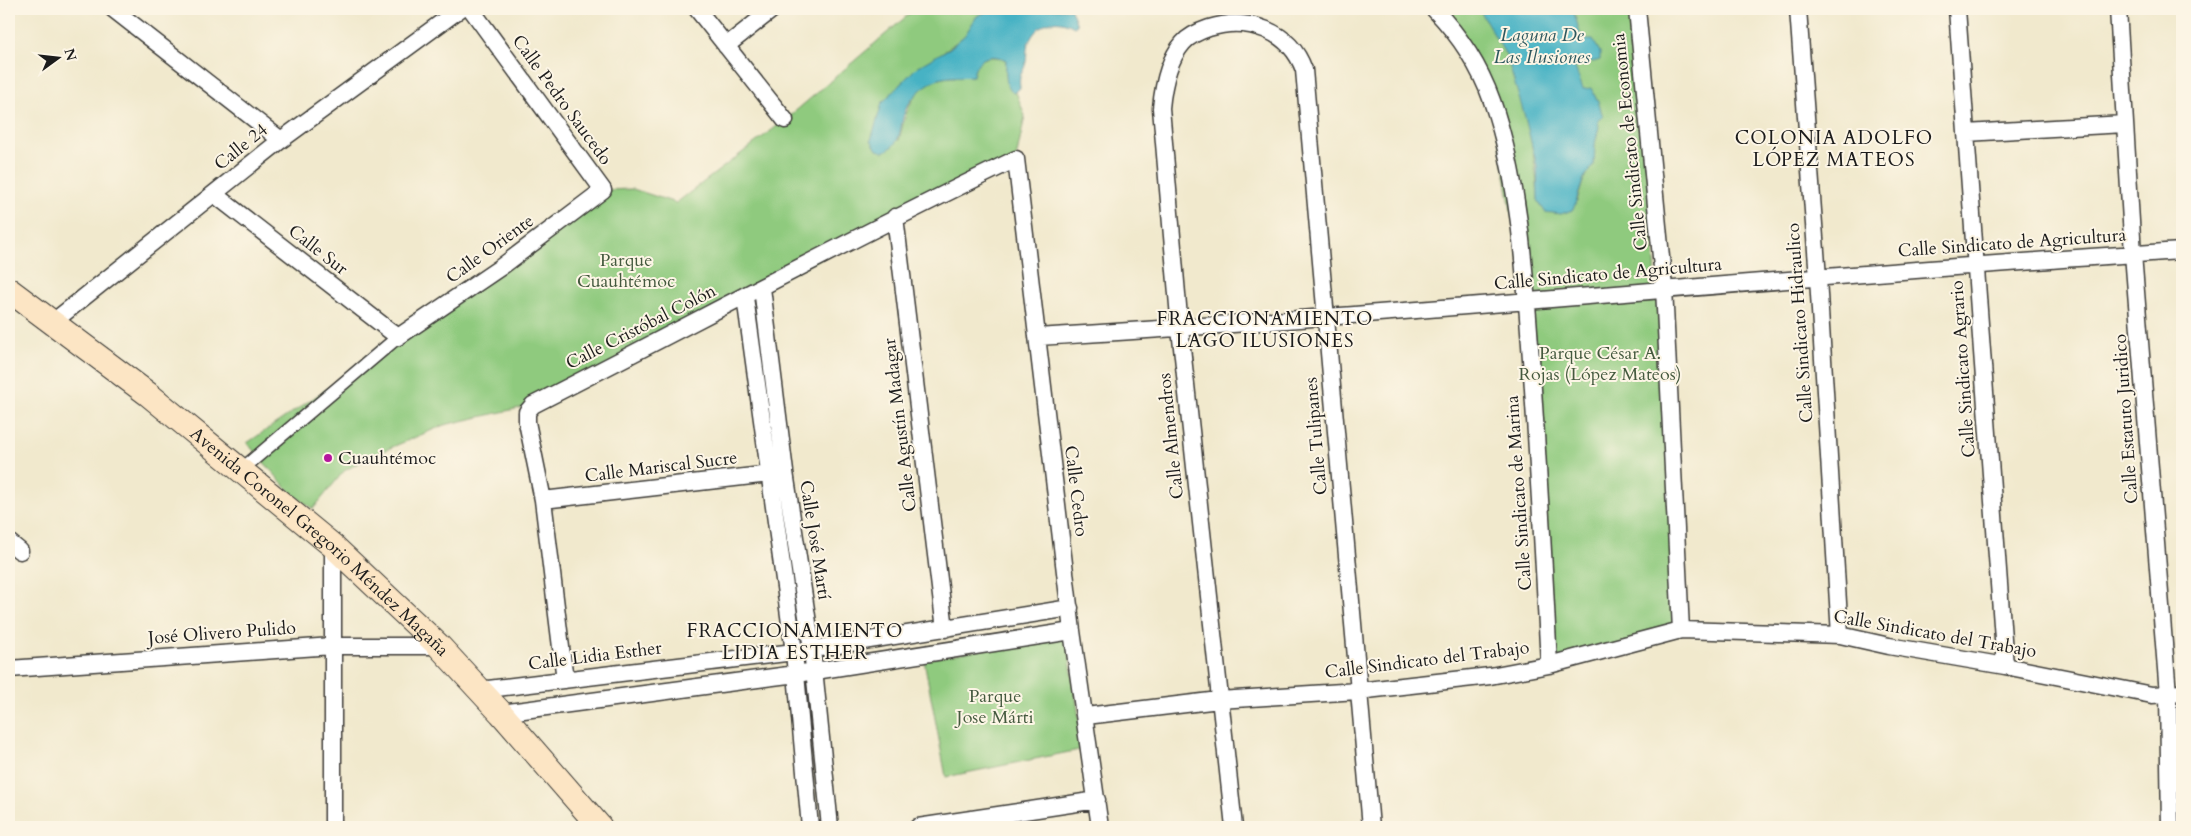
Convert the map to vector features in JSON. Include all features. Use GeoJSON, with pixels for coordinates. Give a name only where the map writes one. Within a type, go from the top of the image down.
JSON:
{"type":"FeatureCollection","features":[{"type":"Feature","properties":{"kind":"main road","name":"Avenida Coronel Gregorio Méndez Magaña"},"geometry":{"type":"LineString","coordinates":[[9,290],[148,394],[333,546],[439,646],[501,713],[600,827]]}},
{"type":"Feature","properties":{"kind":"street"},"geometry":{"type":"LineString","coordinates":[[113,9],[281,140]]}},
{"type":"Feature","properties":{"kind":"street","name":"Calle 24"},"geometry":{"type":"LineString","coordinates":[[53,322],[281,140],[460,9]]}},
{"type":"Feature","properties":{"kind":"street","name":"Calle Pedro Saucedo"},"geometry":{"type":"LineString","coordinates":[[471,9],[603,190]]}},
{"type":"Feature","properties":{"kind":"street"},"geometry":{"type":"LineString","coordinates":[[697,9],[785,120]]}},
{"type":"Feature","properties":{"kind":"street"},"geometry":{"type":"LineString","coordinates":[[726,46],[773,9]]}},
{"type":"Feature","properties":{"kind":"street","name":"Calle Sindicato de Marina"},"geometry":{"type":"LineString","coordinates":[[1434,9],[1449,26],[1474,61],[1492,102],[1510,175],[1526,302],[1541,513],[1549,665]]}},
{"type":"Feature","properties":{"kind":"street","name":"Calle Sindicato de Economia"},"geometry":{"type":"LineString","coordinates":[[1637,9],[1664,288],[1681,630]]}},
{"type":"Feature","properties":{"kind":"street","name":"Calle Sindicato Hidraulico"},"geometry":{"type":"LineString","coordinates":[[1798,9],[1818,278],[1840,635]]}},
{"type":"Feature","properties":{"kind":"street","name":"Calle Sindicato Agrario"},"geometry":{"type":"LineString","coordinates":[[1957,9],[2005,666]]}},
{"type":"Feature","properties":{"kind":"street","name":"Calle Estatuto Juridico"},"geometry":{"type":"LineString","coordinates":[[2118,9],[2134,254],[2175,694],[2170,827]]}},
{"type":"Feature","properties":{"kind":"street","name":"Calle Tulipanes"},"geometry":{"type":"LineString","coordinates":[[1236,23],[1260,27],[1279,36],[1297,55],[1304,70],[1371,827]]}},
{"type":"Feature","properties":{"kind":"street","name":"Calle Almendros"},"geometry":{"type":"LineString","coordinates":[[1234,827],[1180,329],[1161,125],[1163,91],[1172,61],[1183,42],[1204,30],[1236,23]]}},
{"type":"Feature","properties":{"kind":"street"},"geometry":{"type":"LineString","coordinates":[[1966,133],[2126,124]]}},
{"type":"Feature","properties":{"kind":"street","name":"Calle Cristóbal Colón"},"geometry":{"type":"LineString","coordinates":[[565,680],[543,500],[528,422],[527,412],[533,405],[745,297],[895,217],[1016,159]]}},
{"type":"Feature","properties":{"kind":"street","name":"Calle Cedro"},"geometry":{"type":"LineString","coordinates":[[1016,159],[1072,631],[1086,716],[1100,827]]}},
{"type":"Feature","properties":{"kind":"street","name":"Calle Oriente"},"geometry":{"type":"LineString","coordinates":[[398,337],[501,268],[603,190]]}},
{"type":"Feature","properties":{"kind":"street","name":"Calle Sur"},"geometry":{"type":"LineString","coordinates":[[214,194],[398,337]]}},
{"type":"Feature","properties":{"kind":"street","name":"Calle Agustín Madagar"},"geometry":{"type":"LineString","coordinates":[[895,217],[945,628]]}},
{"type":"Feature","properties":{"kind":"street","name":"Calle Sindicato de Agricultura"},"geometry":{"type":"LineString","coordinates":[[1037,337],[1180,329],[1526,302],[1664,288],[2182,251]]}},
{"type":"Feature","properties":{"kind":"street","name":"Calle José Martí"},"geometry":{"type":"LineString","coordinates":[[762,288],[784,472],[812,649],[830,827]]}},
{"type":"Feature","properties":{"kind":"street","name":"Calle José Martí"},"geometry":{"type":"LineString","coordinates":[[745,297],[768,475],[794,652],[810,827]]}},
{"type":"Feature","properties":{"kind":"street"},"geometry":{"type":"LineString","coordinates":[[241,470],[398,337]]}},
{"type":"Feature","properties":{"kind":"street","name":"Calle Mariscal Sucre"},"geometry":{"type":"LineString","coordinates":[[543,500],[784,472]]}},
{"type":"Feature","properties":{"kind":"street"},"geometry":{"type":"LineString","coordinates":[[333,546],[333,827]]}},
{"type":"Feature","properties":{"kind":"street","name":"Calle Lidia Esther"},"geometry":{"type":"LineString","coordinates":[[480,690],[794,652],[1070,608]]}},
{"type":"Feature","properties":{"kind":"street","name":"Calle Sindicato del Trabajo"},"geometry":{"type":"LineString","coordinates":[[1086,716],[1219,700],[1358,691],[1490,676],[1549,665],[1681,630],[1840,635],[1889,646],[2005,666],[2152,695],[2175,694]]}},
{"type":"Feature","properties":{"kind":"street"},"geometry":{"type":"LineString","coordinates":[[501,713],[796,674],[1072,631]]}},
{"type":"Feature","properties":{"kind":"street","name":"José Olivero Pulido"},"geometry":{"type":"LineString","coordinates":[[9,669],[332,646],[439,646]]}},
{"type":"Feature","properties":{"kind":"street"},"geometry":{"type":"LineString","coordinates":[[918,827],[1097,800]]}},
{"type":"Feature","properties":{"kind":"green space","name":"Parque Cuauhtémoc"},"geometry":{"type":"Polygon","coordinates":[[[915,9],[993,9],[977,16],[966,35],[901,83],[899,141],[911,102],[923,87],[932,81],[942,78],[973,76],[980,61],[994,57],[1006,60],[1006,73],[1013,93],[1016,92],[1025,116],[1016,159],[533,405],[444,425],[369,457],[344,471],[313,509],[291,493],[247,443],[430,319],[603,190],[633,189],[676,203],[785,120],[915,9]]]}},
{"type":"Feature","properties":{"kind":"green space","name":"Parque César A. Rojas (López Mateos)"},"geometry":{"type":"Polygon","coordinates":[[[1434,9],[1479,9],[1503,49],[1519,89],[1532,146],[1538,200],[1577,201],[1584,178],[1594,165],[1595,144],[1574,65],[1571,9],[1637,9],[1681,630],[1549,665],[1527,302],[1492,101],[1434,9]]]}},
{"type":"Feature","properties":{"kind":"green space","name":"Parque Jose Márti"},"geometry":{"type":"Polygon","coordinates":[[[1066,634],[1084,749],[946,777],[924,660],[1066,634]]]}},
{"type":"Feature","properties":{"kind":"water"},"geometry":{"type":"Polygon","coordinates":[[[993,9],[1071,9],[1077,25],[1074,27],[1061,22],[1054,22],[1048,23],[1037,30],[1028,44],[1025,66],[1020,76],[1020,88],[1016,92],[1013,93],[1008,86],[1006,60],[995,57],[985,58],[981,61],[977,65],[973,76],[943,78],[928,84],[913,98],[906,108],[899,136],[894,145],[884,152],[877,150],[871,140],[882,103],[917,67],[950,48],[965,35],[977,16],[993,9]]]}},
{"type":"Feature","properties":{"kind":"water","name":"Laguna De Las Ilusiones"},"geometry":{"type":"Polygon","coordinates":[[[1479,9],[1573,9],[1582,40],[1593,40],[1600,52],[1600,60],[1593,62],[1578,57],[1574,65],[1583,89],[1591,88],[1603,117],[1598,121],[1599,127],[1595,144],[1594,165],[1584,178],[1573,210],[1561,214],[1545,212],[1538,200],[1537,167],[1525,117],[1506,55],[1479,9]]]}},
{"type":"Feature","properties":{"kind":"place","name":"Cuauhtémoc"},"geometry":{"type":"Point","coordinates":[328,458]}},
{"type":"Feature","properties":{"kind":"district","name":"COLONIA ADOLFO LÓPEZ MATEOS"},"geometry":{"type":"Point","coordinates":[1834,149]}},
{"type":"Feature","properties":{"kind":"district","name":"FRACCIONAMIENTO LAGO ILUSIONES"},"geometry":{"type":"Point","coordinates":[1265,330]}},
{"type":"Feature","properties":{"kind":"district","name":"FRACCIONAMIENTO LIDIA ESTHER"},"geometry":{"type":"Point","coordinates":[795,642]}}]}
